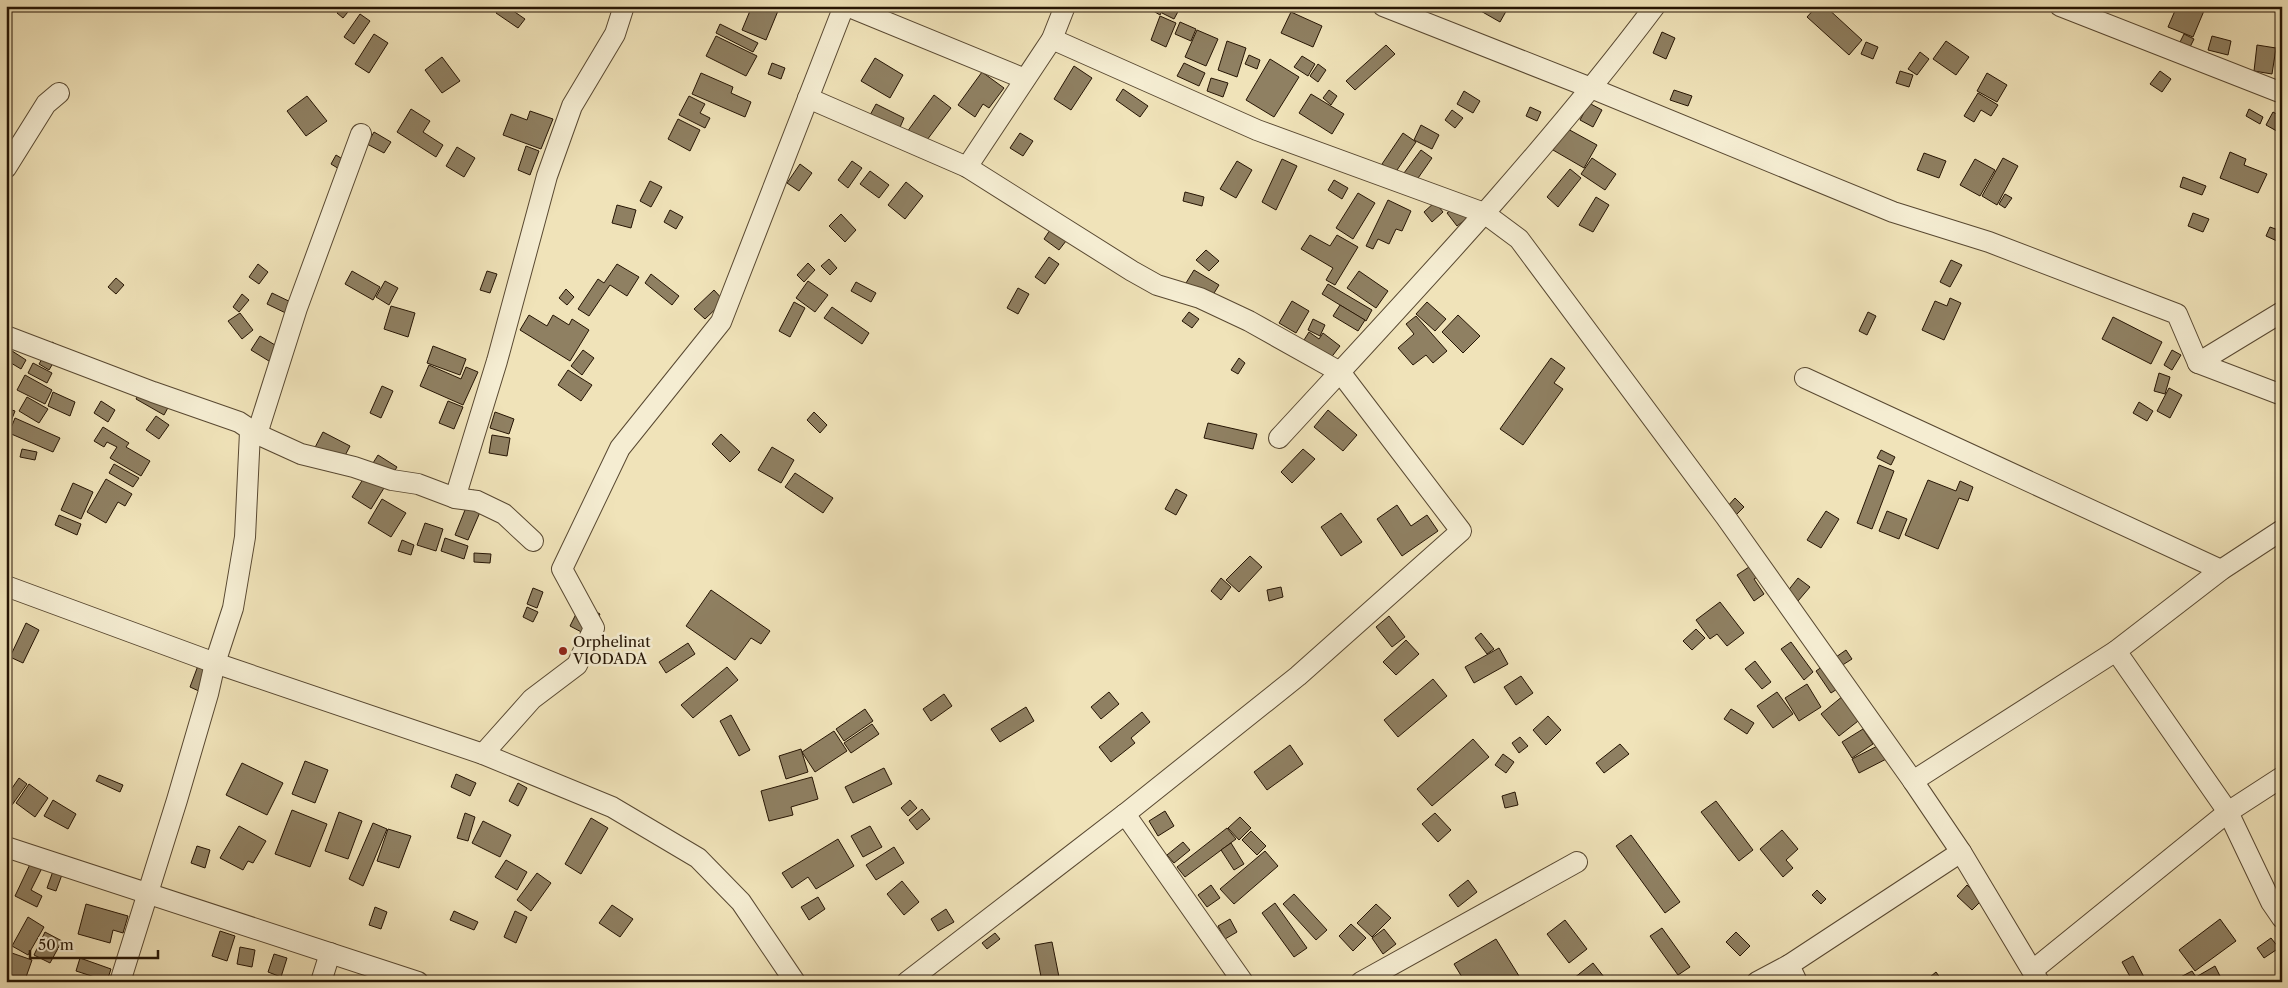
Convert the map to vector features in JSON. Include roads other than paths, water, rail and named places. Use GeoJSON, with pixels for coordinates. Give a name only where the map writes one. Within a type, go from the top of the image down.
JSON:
{"type":"FeatureCollection","features":[{"type":"Feature","properties":{"kind":"street"},"geometry":{"type":"LineString","coordinates":[[455,498],[496,361],[547,176],[572,106],[616,34],[624,6]]}},
{"type":"Feature","properties":{"kind":"street"},"geometry":{"type":"LineString","coordinates":[[483,754],[532,699],[577,665],[594,628],[562,569],[620,448],[721,322],[845,6],[1025,80]]}},
{"type":"Feature","properties":{"kind":"street"},"geometry":{"type":"LineString","coordinates":[[967,167],[1052,38],[1065,6]]}},
{"type":"Feature","properties":{"kind":"street"},"geometry":{"type":"LineString","coordinates":[[1383,6],[1591,88],[1893,212],[1989,242],[2177,314],[2198,363],[2282,395]]}},
{"type":"Feature","properties":{"kind":"street"},"geometry":{"type":"LineString","coordinates":[[1279,438],[1484,213],[1591,88],[1655,6]]}},
{"type":"Feature","properties":{"kind":"street"},"geometry":{"type":"LineString","coordinates":[[2060,6],[2282,94]]}},
{"type":"Feature","properties":{"kind":"street"},"geometry":{"type":"LineString","coordinates":[[1052,38],[1257,130],[1484,213],[1519,238],[1725,516],[1912,781],[1961,852],[2036,976],[2228,812],[2282,777]]}},
{"type":"Feature","properties":{"kind":"street"},"geometry":{"type":"LineString","coordinates":[[6,168],[46,104],[59,93]]}},
{"type":"Feature","properties":{"kind":"street"},"geometry":{"type":"LineString","coordinates":[[808,98],[967,167],[1157,285],[1200,298],[1249,321],[1340,372],[1461,531],[1298,676],[1125,814],[907,982]]}},
{"type":"Feature","properties":{"kind":"street"},"geometry":{"type":"LineString","coordinates":[[257,434],[297,308],[361,134]]}},
{"type":"Feature","properties":{"kind":"street"},"geometry":{"type":"LineString","coordinates":[[2198,363],[2282,312]]}},
{"type":"Feature","properties":{"kind":"street"},"geometry":{"type":"LineString","coordinates":[[6,336],[153,392],[239,422],[257,434]]}},
{"type":"Feature","properties":{"kind":"street"},"geometry":{"type":"LineString","coordinates":[[1805,378],[2221,570]]}},
{"type":"Feature","properties":{"kind":"street"},"geometry":{"type":"LineString","coordinates":[[120,982],[182,782],[215,663],[233,608],[245,537],[250,432],[302,454],[354,467],[392,480],[418,484],[455,498],[477,501],[504,514],[533,540]]}},
{"type":"Feature","properties":{"kind":"street"},"geometry":{"type":"LineString","coordinates":[[1912,781],[2116,651],[2221,570],[2282,530]]}},
{"type":"Feature","properties":{"kind":"street"},"geometry":{"type":"LineString","coordinates":[[6,586],[215,663],[483,754],[612,807],[698,858],[741,902],[795,982]]}},
{"type":"Feature","properties":{"kind":"street"},"geometry":{"type":"LineString","coordinates":[[2116,651],[2228,812],[2272,902],[2282,918]]}},
{"type":"Feature","properties":{"kind":"street"},"geometry":{"type":"LineString","coordinates":[[1125,814],[1243,982]]}},
{"type":"Feature","properties":{"kind":"street"},"geometry":{"type":"LineString","coordinates":[[6,847],[418,982]]}},
{"type":"Feature","properties":{"kind":"street"},"geometry":{"type":"LineString","coordinates":[[1757,982],[1793,973],[1961,852]]}},
{"type":"Feature","properties":{"kind":"street"},"geometry":{"type":"LineString","coordinates":[[1361,982],[1577,862]]}},
{"type":"Feature","properties":{"kind":"street"},"geometry":{"type":"LineString","coordinates":[[320,982],[330,953]]}},
{"type":"Feature","properties":{"kind":"place","name":"Orphelinat VIODADA"},"geometry":{"type":"Point","coordinates":[563,651]}}]}
